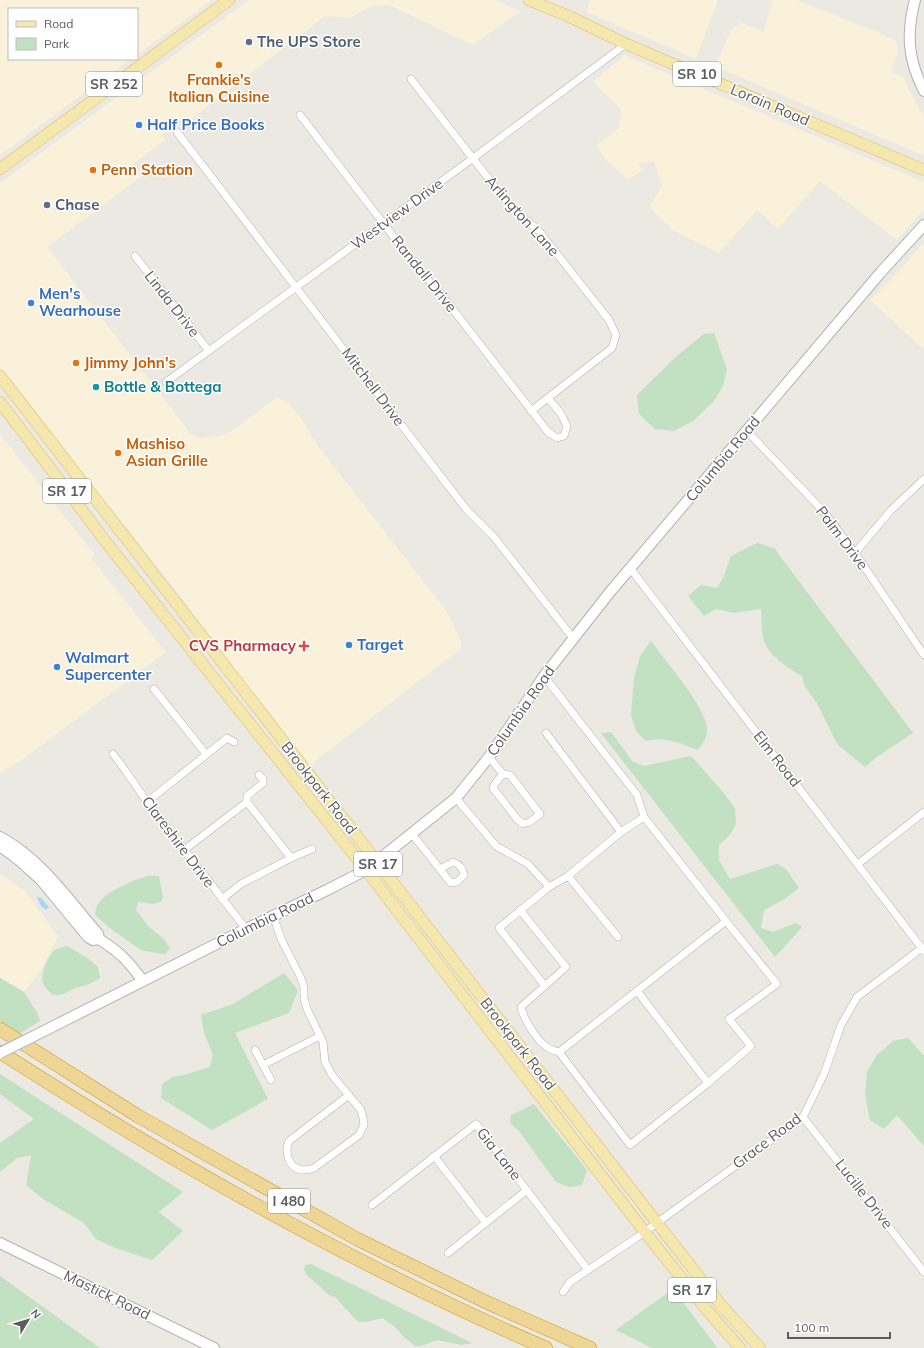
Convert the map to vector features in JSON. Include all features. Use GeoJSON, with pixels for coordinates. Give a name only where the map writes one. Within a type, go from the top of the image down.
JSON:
{"type":"FeatureCollection","features":[{"type":"Feature","properties":{"kind":"highway","name":"I 480"},"geometry":{"type":"LineString","coordinates":[[0,1029],[138,1116],[356,1239],[488,1303],[590,1348]]}},
{"type":"Feature","properties":{"kind":"highway","name":"I 480"},"geometry":{"type":"LineString","coordinates":[[0,1053],[123,1130],[227,1189],[349,1255],[483,1321],[546,1348]]}},
{"type":"Feature","properties":{"kind":"main road","name":"SR 252"},"geometry":{"type":"LineString","coordinates":[[0,168],[229,0]]}},
{"type":"Feature","properties":{"kind":"main road","name":"Lorain Road"},"geometry":{"type":"LineString","coordinates":[[529,0],[568,16],[626,44],[924,170]]}},
{"type":"Feature","properties":{"kind":"main road","name":"Brookpark Road"},"geometry":{"type":"LineString","coordinates":[[0,376],[656,1222],[722,1305],[760,1348]]}},
{"type":"Feature","properties":{"kind":"main road","name":"Brookpark Road"},"geometry":{"type":"LineString","coordinates":[[0,402],[109,546],[366,870],[644,1232],[706,1309],[740,1348]]}},
{"type":"Feature","properties":{"kind":"street"},"geometry":{"type":"LineString","coordinates":[[915,0],[910,29],[910,45],[912,63],[924,91]]}},
{"type":"Feature","properties":{"kind":"street","name":"Westview Drive"},"geometry":{"type":"LineString","coordinates":[[166,382],[472,159],[626,44]]}},
{"type":"Feature","properties":{"kind":"street","name":"Arlington Lane"},"geometry":{"type":"LineString","coordinates":[[411,79],[510,206],[539,231],[610,320],[616,335],[612,348],[548,398]]}},
{"type":"Feature","properties":{"kind":"street","name":"Randall Drive"},"geometry":{"type":"LineString","coordinates":[[300,115],[383,224],[420,271],[441,294],[548,432],[556,438],[564,436],[567,426],[561,414],[548,398]]}},
{"type":"Feature","properties":{"kind":"street","name":"Mitchell Drive"},"geometry":{"type":"LineString","coordinates":[[177,132],[462,503],[494,536],[573,638]]}},
{"type":"Feature","properties":{"kind":"street","name":"Columbia Road"},"geometry":{"type":"LineString","coordinates":[[0,1053],[366,870],[456,798],[489,757],[544,676],[630,568],[881,272],[924,225]]}},
{"type":"Feature","properties":{"kind":"street","name":"Linda Drive"},"geometry":{"type":"LineString","coordinates":[[135,256],[209,351]]}},
{"type":"Feature","properties":{"kind":"street"},"geometry":{"type":"LineString","coordinates":[[531,411],[548,398]]}},
{"type":"Feature","properties":{"kind":"street","name":"Palm Drive"},"geometry":{"type":"LineString","coordinates":[[747,431],[824,512],[855,553],[924,655]]}},
{"type":"Feature","properties":{"kind":"street"},"geometry":{"type":"LineString","coordinates":[[855,553],[891,510],[924,479]]}},
{"type":"Feature","properties":{"kind":"street","name":"Elm Road"},"geometry":{"type":"LineString","coordinates":[[630,568],[923,949]]}},
{"type":"Feature","properties":{"kind":"street"},"geometry":{"type":"LineString","coordinates":[[520,910],[566,967],[521,1007],[522,1016],[546,1046],[559,1052],[630,1145],[751,1046],[729,1019],[777,984],[726,922],[644,817],[637,796],[544,676]]}},
{"type":"Feature","properties":{"kind":"street"},"geometry":{"type":"LineString","coordinates":[[154,689],[206,754]]}},
{"type":"Feature","properties":{"kind":"street"},"geometry":{"type":"LineString","coordinates":[[546,733],[620,832]]}},
{"type":"Feature","properties":{"kind":"street"},"geometry":{"type":"LineString","coordinates":[[146,802],[227,738],[234,742]]}},
{"type":"Feature","properties":{"kind":"street","name":"Clareshire Drive"},"geometry":{"type":"LineString","coordinates":[[113,754],[146,802],[246,929]]}},
{"type":"Feature","properties":{"kind":"street"},"geometry":{"type":"LineString","coordinates":[[489,757],[503,774],[510,775],[540,814],[530,822],[523,824],[517,819],[493,788],[503,774]]}},
{"type":"Feature","properties":{"kind":"street"},"geometry":{"type":"LineString","coordinates":[[184,850],[246,802],[247,796],[263,783],[263,779],[259,775]]}},
{"type":"Feature","properties":{"kind":"street"},"geometry":{"type":"LineString","coordinates":[[456,798],[496,846],[528,864],[548,887]]}},
{"type":"Feature","properties":{"kind":"street"},"geometry":{"type":"LineString","coordinates":[[246,802],[291,858]]}},
{"type":"Feature","properties":{"kind":"street"},"geometry":{"type":"LineString","coordinates":[[858,864],[924,812]]}},
{"type":"Feature","properties":{"kind":"street"},"geometry":{"type":"LineString","coordinates":[[546,986],[499,928],[548,887],[568,876],[620,832],[644,817]]}},
{"type":"Feature","properties":{"kind":"street"},"geometry":{"type":"LineString","coordinates":[[412,834],[440,869]]}},
{"type":"Feature","properties":{"kind":"street"},"geometry":{"type":"LineString","coordinates":[[0,836],[22,851],[55,882],[98,934],[99,939]]}},
{"type":"Feature","properties":{"kind":"street"},"geometry":{"type":"LineString","coordinates":[[0,846],[20,861],[41,880],[88,937],[93,940],[99,939],[118,951],[129,962],[143,981]]}},
{"type":"Feature","properties":{"kind":"street"},"geometry":{"type":"LineString","coordinates":[[222,899],[241,884],[291,858],[312,849]]}},
{"type":"Feature","properties":{"kind":"street"},"geometry":{"type":"LineString","coordinates":[[568,876],[618,937]]}},
{"type":"Feature","properties":{"kind":"street"},"geometry":{"type":"LineString","coordinates":[[273,916],[282,941],[301,978],[307,1009],[323,1042],[325,1062],[361,1110],[364,1125],[359,1135],[314,1168],[304,1170],[298,1169],[292,1164],[286,1153],[288,1141],[349,1095]]}},
{"type":"Feature","properties":{"kind":"street"},"geometry":{"type":"LineString","coordinates":[[559,1052],[726,922]]}},
{"type":"Feature","properties":{"kind":"street","name":"Grace Road"},"geometry":{"type":"LineString","coordinates":[[563,1292],[570,1282],[644,1232],[803,1117],[824,1074],[841,1025],[857,998],[923,949]]}},
{"type":"Feature","properties":{"kind":"street"},"geometry":{"type":"LineString","coordinates":[[637,991],[708,1082]]}},
{"type":"Feature","properties":{"kind":"street"},"geometry":{"type":"LineString","coordinates":[[263,1065],[320,1036]]}},
{"type":"Feature","properties":{"kind":"street"},"geometry":{"type":"LineString","coordinates":[[255,1050],[271,1080]]}},
{"type":"Feature","properties":{"kind":"street","name":"Lucille Drive"},"geometry":{"type":"LineString","coordinates":[[803,1117],[924,1272]]}},
{"type":"Feature","properties":{"kind":"street","name":"Gia Lane"},"geometry":{"type":"LineString","coordinates":[[372,1205],[476,1124],[588,1270]]}},
{"type":"Feature","properties":{"kind":"street"},"geometry":{"type":"LineString","coordinates":[[434,1156],[486,1223]]}},
{"type":"Feature","properties":{"kind":"street"},"geometry":{"type":"LineString","coordinates":[[448,1253],[527,1190]]}},
{"type":"Feature","properties":{"kind":"street","name":"Mastick Road"},"geometry":{"type":"LineString","coordinates":[[0,1242],[214,1348]]}},
{"type":"Feature","properties":{"kind":"shaded area"},"geometry":{"type":"Polygon","coordinates":[[[0,0],[212,0],[138,54],[138,8],[8,8],[8,60],[130,60],[0,155],[0,0]]]}},
{"type":"Feature","properties":{"kind":"shaded area"},"geometry":{"type":"Polygon","coordinates":[[[249,0],[495,0],[520,11],[473,45],[389,5],[377,5],[363,10],[351,18],[325,16],[185,124],[181,120],[162,135],[165,140],[133,164],[142,176],[47,247],[192,435],[199,438],[225,435],[277,398],[290,404],[318,446],[444,608],[453,623],[461,642],[461,647],[458,651],[309,766],[239,677],[230,662],[180,596],[111,508],[102,502],[41,419],[0,367],[0,183],[249,0]]]}},
{"type":"Feature","properties":{"kind":"shaded area"},"geometry":{"type":"Polygon","coordinates":[[[590,0],[718,0],[696,59],[586,12],[590,0]]]}},
{"type":"Feature","properties":{"kind":"shaded area"},"geometry":{"type":"Polygon","coordinates":[[[773,0],[797,0],[880,33],[896,41],[898,50],[891,72],[903,76],[924,117],[924,156],[714,66],[733,27],[738,27],[740,22],[763,32],[773,0]]]}},
{"type":"Feature","properties":{"kind":"shaded area"},"geometry":{"type":"Polygon","coordinates":[[[624,55],[924,182],[924,209],[897,240],[820,181],[778,229],[757,210],[719,253],[674,231],[649,207],[662,186],[654,161],[638,164],[643,170],[628,180],[605,159],[596,145],[619,128],[621,109],[593,82],[624,55]]]}},
{"type":"Feature","properties":{"kind":"shaded area"},"geometry":{"type":"Polygon","coordinates":[[[924,242],[924,350],[870,300],[901,269],[924,242]]]}},
{"type":"Feature","properties":{"kind":"shaded area"},"geometry":{"type":"Polygon","coordinates":[[[0,434],[95,555],[91,558],[166,652],[22,760],[0,773],[0,434]]]}},
{"type":"Feature","properties":{"kind":"shaded area"},"geometry":{"type":"Polygon","coordinates":[[[0,874],[26,892],[58,936],[41,970],[24,992],[0,978],[0,874]]]}},
{"type":"Feature","properties":{"kind":"green space"},"geometry":{"type":"Polygon","coordinates":[[[714,333],[727,369],[723,386],[714,401],[693,421],[674,431],[655,429],[639,414],[637,395],[678,355],[704,334],[714,333]]]}},
{"type":"Feature","properties":{"kind":"green space"},"geometry":{"type":"Polygon","coordinates":[[[757,543],[774,548],[913,733],[877,757],[865,767],[837,744],[817,703],[804,685],[802,676],[784,665],[768,649],[763,637],[761,609],[734,613],[716,609],[704,616],[688,596],[701,585],[717,588],[724,576],[731,556],[757,543]]]}},
{"type":"Feature","properties":{"kind":"green space"},"geometry":{"type":"Polygon","coordinates":[[[651,641],[693,697],[705,720],[707,735],[697,750],[666,740],[659,739],[646,741],[636,731],[631,715],[634,678],[640,656],[651,641]]]}},
{"type":"Feature","properties":{"kind":"green space"},"geometry":{"type":"Polygon","coordinates":[[[611,732],[633,762],[644,766],[691,756],[723,792],[735,808],[736,824],[729,836],[719,845],[719,860],[730,879],[777,864],[786,869],[799,888],[783,900],[764,910],[761,928],[773,932],[796,923],[802,927],[775,957],[601,733],[611,732]]]}},
{"type":"Feature","properties":{"kind":"green space"},"geometry":{"type":"Polygon","coordinates":[[[147,876],[159,876],[163,898],[160,902],[153,904],[138,902],[136,910],[148,926],[165,940],[170,949],[165,954],[141,950],[111,929],[95,915],[99,903],[105,896],[122,886],[147,876]]]}},
{"type":"Feature","properties":{"kind":"green space"},"geometry":{"type":"Polygon","coordinates":[[[67,946],[86,957],[98,967],[100,978],[61,995],[53,995],[47,990],[43,983],[42,979],[44,970],[52,953],[55,950],[67,946]]]}},
{"type":"Feature","properties":{"kind":"green space"},"geometry":{"type":"Polygon","coordinates":[[[284,973],[298,990],[289,1013],[235,1033],[268,1099],[212,1130],[161,1098],[162,1084],[173,1077],[210,1067],[213,1055],[204,1033],[201,1015],[233,1004],[284,973]]]}},
{"type":"Feature","properties":{"kind":"green space"},"geometry":{"type":"Polygon","coordinates":[[[0,978],[24,992],[37,1013],[40,1021],[19,1034],[0,1021],[0,978]]]}},
{"type":"Feature","properties":{"kind":"green space"},"geometry":{"type":"Polygon","coordinates":[[[908,1038],[924,1056],[924,1146],[897,1115],[884,1129],[870,1120],[865,1094],[867,1072],[877,1055],[893,1041],[908,1038]]]}},
{"type":"Feature","properties":{"kind":"green space"},"geometry":{"type":"Polygon","coordinates":[[[0,1074],[183,1192],[159,1212],[183,1231],[152,1260],[113,1247],[96,1239],[84,1223],[43,1199],[26,1185],[31,1155],[17,1158],[0,1172],[0,1143],[34,1119],[0,1094],[0,1074]]]}},
{"type":"Feature","properties":{"kind":"green space"},"geometry":{"type":"Polygon","coordinates":[[[534,1104],[587,1170],[582,1185],[569,1187],[556,1182],[519,1131],[510,1123],[511,1115],[534,1104]]]}},
{"type":"Feature","properties":{"kind":"green space"},"geometry":{"type":"Polygon","coordinates":[[[311,1264],[472,1343],[461,1345],[437,1340],[421,1346],[415,1346],[395,1327],[382,1318],[367,1322],[358,1322],[335,1297],[329,1295],[307,1275],[304,1270],[305,1265],[311,1264]]]}},
{"type":"Feature","properties":{"kind":"green space"},"geometry":{"type":"Polygon","coordinates":[[[0,1276],[100,1348],[0,1348],[0,1276]]]}},
{"type":"Feature","properties":{"kind":"green space"},"geometry":{"type":"Polygon","coordinates":[[[673,1289],[717,1348],[652,1348],[616,1330],[673,1289]]]}},
{"type":"Feature","properties":{"kind":"water"},"geometry":{"type":"Polygon","coordinates":[[[37,898],[41,898],[49,907],[46,910],[41,906],[37,898]]]}},
{"type":"Feature","properties":{"kind":"place","name":"The UPS Store"},"geometry":{"type":"Point","coordinates":[249,42]}},
{"type":"Feature","properties":{"kind":"place","name":"Frankie's Italian Cuisine"},"geometry":{"type":"Point","coordinates":[219,65]}},
{"type":"Feature","properties":{"kind":"place","name":"Half Price Books"},"geometry":{"type":"Point","coordinates":[139,125]}},
{"type":"Feature","properties":{"kind":"place","name":"Penn Station"},"geometry":{"type":"Point","coordinates":[93,170]}},
{"type":"Feature","properties":{"kind":"place","name":"Chase"},"geometry":{"type":"Point","coordinates":[47,205]}},
{"type":"Feature","properties":{"kind":"place","name":"Men's Wearhouse"},"geometry":{"type":"Point","coordinates":[31,303]}},
{"type":"Feature","properties":{"kind":"place","name":"Jimmy John's"},"geometry":{"type":"Point","coordinates":[76,363]}},
{"type":"Feature","properties":{"kind":"place","name":"Bottle & Bottega"},"geometry":{"type":"Point","coordinates":[96,387]}},
{"type":"Feature","properties":{"kind":"place","name":"Mashiso Asian Grille"},"geometry":{"type":"Point","coordinates":[118,453]}},
{"type":"Feature","properties":{"kind":"place","name":"Target"},"geometry":{"type":"Point","coordinates":[349,645]}},
{"type":"Feature","properties":{"kind":"place","name":"CVS Pharmacy"},"geometry":{"type":"Point","coordinates":[304,646]}},
{"type":"Feature","properties":{"kind":"place","name":"Walmart Supercenter"},"geometry":{"type":"Point","coordinates":[57,667]}}]}
